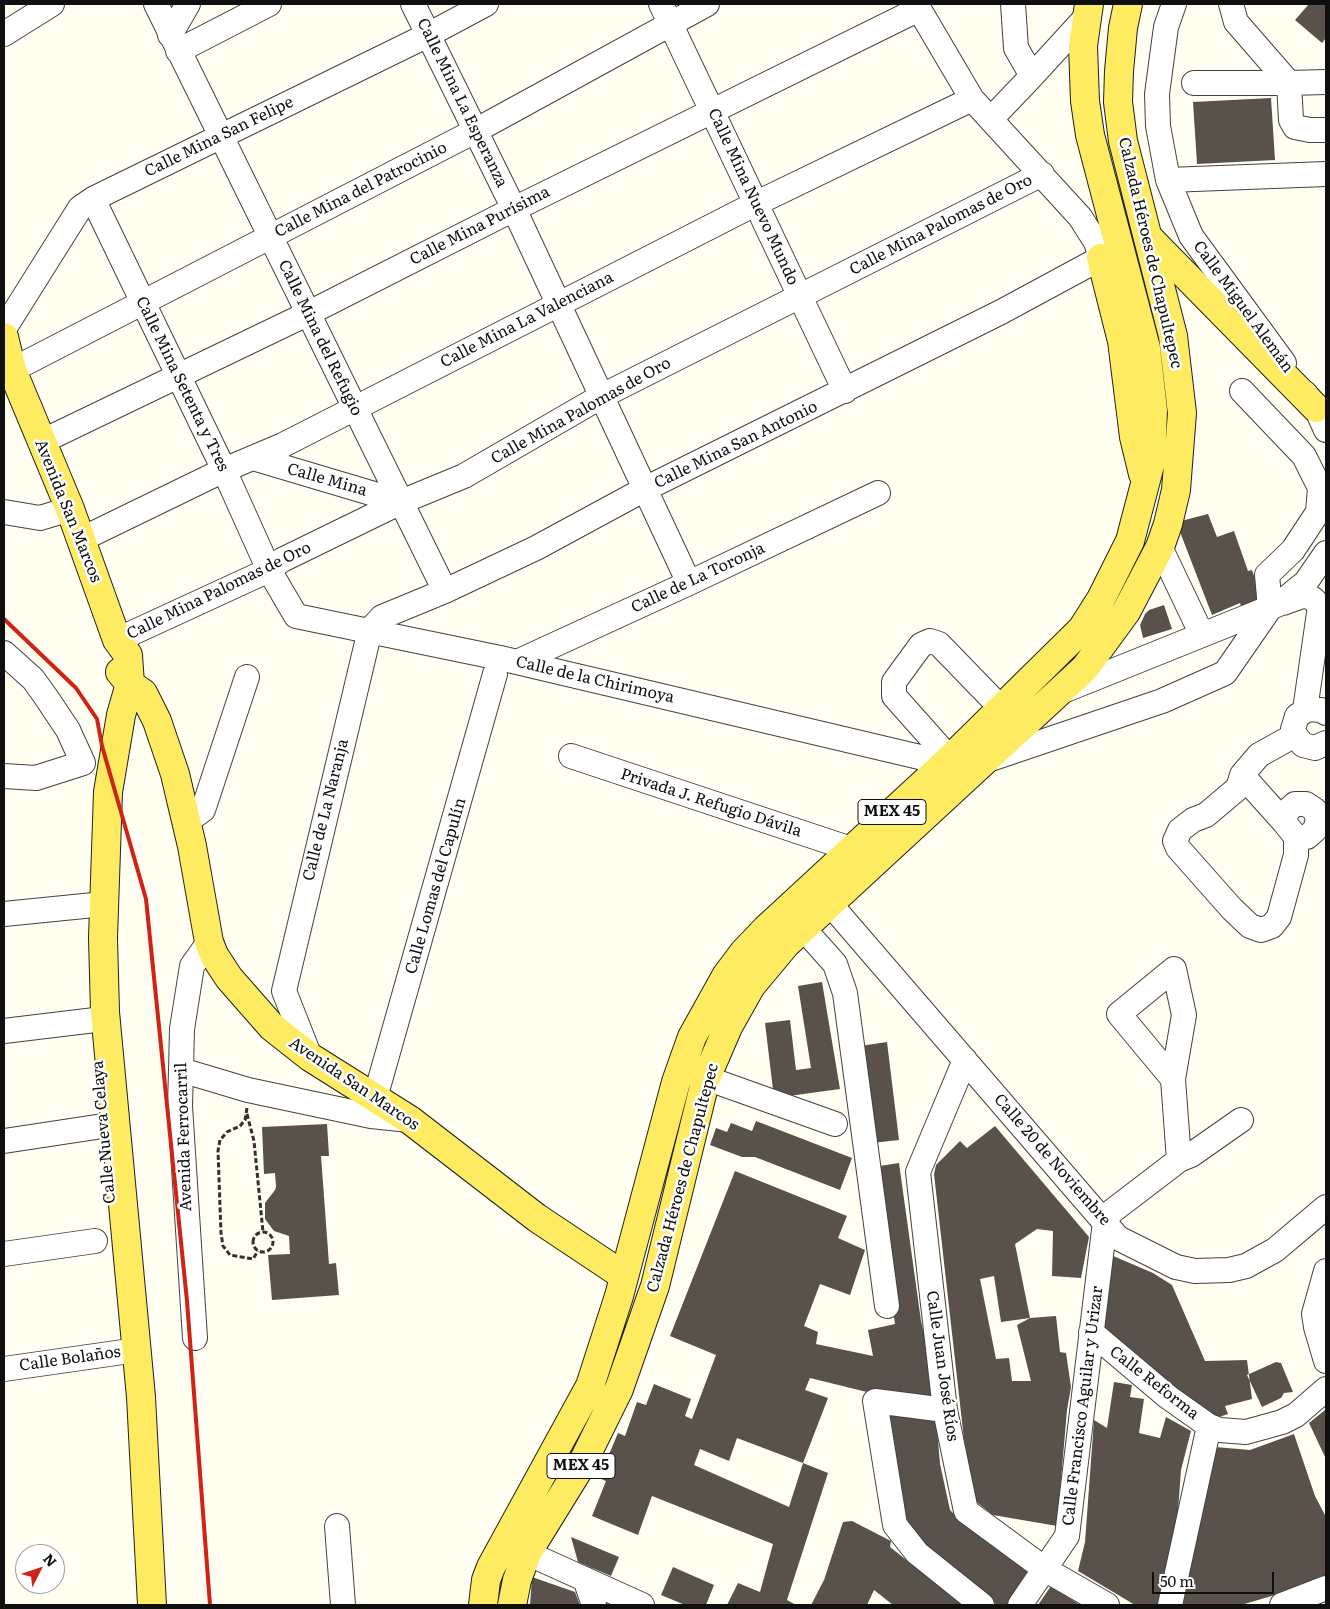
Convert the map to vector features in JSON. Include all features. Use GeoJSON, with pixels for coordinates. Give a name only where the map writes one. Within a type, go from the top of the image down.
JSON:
{"type":"FeatureCollection","features":[{"type":"Feature","properties":{"kind":"main road","name":"Calzada Héroes de Chapultepec"},"geometry":{"type":"LineString","coordinates":[[512,1605],[517,1580],[527,1553],[582,1464],[619,1389],[655,1286],[706,1078],[728,1027],[751,986],[766,967],[803,928],[988,760],[1085,668],[1118,624],[1143,582],[1160,547],[1176,490],[1182,412],[1174,336],[1123,141],[1118,102],[1120,50],[1128,4]]}},
{"type":"Feature","properties":{"kind":"main road","name":"Calzada Héroes de Chapultepec"},"geometry":{"type":"LineString","coordinates":[[484,1605],[486,1580],[491,1567],[590,1386],[608,1335],[676,1082],[696,1029],[726,976],[744,952],[851,849],[1002,709],[1082,630],[1102,600],[1130,541],[1146,487],[1154,436],[1150,373],[1138,312],[1090,135],[1085,101],[1083,46],[1088,9]]}},
{"type":"Feature","properties":{"kind":"main road"},"geometry":{"type":"LineString","coordinates":[[1149,238],[1321,419]]}},
{"type":"Feature","properties":{"kind":"main road"},"geometry":{"type":"LineString","coordinates":[[1101,258],[1122,341],[1134,437],[1146,487]]}},
{"type":"Feature","properties":{"kind":"main road","name":"Avenida San Marcos"},"geometry":{"type":"LineString","coordinates":[[4,337],[8,375],[66,510],[82,539],[114,650]]}},
{"type":"Feature","properties":{"kind":"main road","name":"Avenida San Marcos"},"geometry":{"type":"LineString","coordinates":[[8,375],[41,442],[66,510],[106,636],[114,650],[128,655],[130,684],[143,693],[157,721],[175,774],[209,942],[214,956],[229,978],[272,1027],[310,1057],[410,1120],[537,1218],[624,1276]]}},
{"type":"Feature","properties":{"kind":"main road","name":"Calle Nueva Celaya"},"geometry":{"type":"LineString","coordinates":[[114,650],[106,729],[96,772],[100,904],[105,1012],[152,1605]]}},
{"type":"Feature","properties":{"kind":"main road","name":"Calle Nueva Celaya"},"geometry":{"type":"LineString","coordinates":[[130,684],[121,715],[110,771],[93,991],[103,1126],[132,1351],[145,1605]]}},
{"type":"Feature","properties":{"kind":"street"},"geometry":{"type":"LineString","coordinates":[[4,34],[52,4]]}},
{"type":"Feature","properties":{"kind":"street","name":"Calle Mina del Refugio"},"geometry":{"type":"LineString","coordinates":[[156,4],[445,591]]}},
{"type":"Feature","properties":{"kind":"street"},"geometry":{"type":"LineString","coordinates":[[174,43],[188,4]]}},
{"type":"Feature","properties":{"kind":"street"},"geometry":{"type":"LineString","coordinates":[[174,43],[269,4]]}},
{"type":"Feature","properties":{"kind":"street","name":"Calle Mina La Esperanza"},"geometry":{"type":"LineString","coordinates":[[413,4],[514,209],[689,583]]}},
{"type":"Feature","properties":{"kind":"street","name":"Calle Mina San Felipe"},"geometry":{"type":"LineString","coordinates":[[4,328],[80,208],[93,198],[428,36],[486,4]]}},
{"type":"Feature","properties":{"kind":"street","name":"Calle Mina del Patrocinio"},"geometry":{"type":"LineString","coordinates":[[8,375],[142,303],[475,132],[666,13],[707,4]]}},
{"type":"Feature","properties":{"kind":"street"},"geometry":{"type":"LineString","coordinates":[[1013,4],[1016,48],[1032,76]]}},
{"type":"Feature","properties":{"kind":"street","name":"Calle Miguel Alemán"},"geometry":{"type":"LineString","coordinates":[[1174,4],[1166,26],[1157,94],[1158,126],[1168,180],[1192,236],[1321,419]]}},
{"type":"Feature","properties":{"kind":"street"},"geometry":{"type":"LineString","coordinates":[[1231,4],[1236,22],[1290,83],[1291,120],[1295,127],[1310,130],[1326,130]]}},
{"type":"Feature","properties":{"kind":"street"},"geometry":{"type":"LineString","coordinates":[[917,7],[972,99],[1080,217],[1096,242],[1101,258]]}},
{"type":"Feature","properties":{"kind":"street","name":"Calle Mina Purísima"},"geometry":{"type":"LineString","coordinates":[[41,442],[307,314],[514,209],[713,112],[917,7]]}},
{"type":"Feature","properties":{"kind":"street"},"geometry":{"type":"LineString","coordinates":[[991,119],[1032,76],[1088,9]]}},
{"type":"Feature","properties":{"kind":"street","name":"Calle Mina Nuevo Mundo"},"geometry":{"type":"LineString","coordinates":[[666,13],[845,391]]}},
{"type":"Feature","properties":{"kind":"street"},"geometry":{"type":"LineString","coordinates":[[1194,83],[1326,82]]}},
{"type":"Feature","properties":{"kind":"street","name":"Calle Mina La Valenciana"},"geometry":{"type":"LineString","coordinates":[[82,539],[224,470],[283,445],[354,407],[757,203],[972,99]]}},
{"type":"Feature","properties":{"kind":"street","name":"Calle Mina Palomas de Oro"},"geometry":{"type":"LineString","coordinates":[[114,650],[269,570],[282,560],[401,502],[464,476],[602,396],[1042,174]]}},
{"type":"Feature","properties":{"kind":"street"},"geometry":{"type":"LineString","coordinates":[[1168,180],[1326,174]]}},
{"type":"Feature","properties":{"kind":"street","name":"Calle Mina Setenta y Tres"},"geometry":{"type":"LineString","coordinates":[[93,198],[224,470],[269,570]]}},
{"type":"Feature","properties":{"kind":"street","name":"Calle Mina San Antonio"},"geometry":{"type":"LineString","coordinates":[[370,630],[382,617],[445,591],[536,548],[645,489],[845,391],[1101,258]]}},
{"type":"Feature","properties":{"kind":"street"},"geometry":{"type":"LineString","coordinates":[[1242,391],[1304,456],[1320,488],[1318,512],[1293,550],[1267,575],[1275,606]]}},
{"type":"Feature","properties":{"kind":"street","name":"Calle Mina"},"geometry":{"type":"LineString","coordinates":[[253,458],[401,502]]}},
{"type":"Feature","properties":{"kind":"street","name":"Calle de La Toronja"},"geometry":{"type":"LineString","coordinates":[[516,662],[689,583],[878,493]]}},
{"type":"Feature","properties":{"kind":"street"},"geometry":{"type":"LineString","coordinates":[[4,512],[40,518],[66,510]]}},
{"type":"Feature","properties":{"kind":"street"},"geometry":{"type":"LineString","coordinates":[[1160,547],[1202,635]]}},
{"type":"Feature","properties":{"kind":"street"},"geometry":{"type":"LineString","coordinates":[[988,760],[1162,701],[1226,673],[1275,606],[1306,582],[1326,553]]}},
{"type":"Feature","properties":{"kind":"street","name":"Calle de la Chirimoya"},"geometry":{"type":"LineString","coordinates":[[269,570],[296,616],[516,662],[947,761]]}},
{"type":"Feature","properties":{"kind":"street"},"geometry":{"type":"LineString","coordinates":[[1061,692],[1305,595],[1313,598],[1322,609],[1316,711]]}},
{"type":"Feature","properties":{"kind":"street","name":"Calle de La Naranja"},"geometry":{"type":"LineString","coordinates":[[310,1057],[284,991],[370,630]]}},
{"type":"Feature","properties":{"kind":"street"},"geometry":{"type":"LineString","coordinates":[[947,761],[894,696],[894,682],[920,645],[930,641],[939,644],[1002,709]]}},
{"type":"Feature","properties":{"kind":"street"},"geometry":{"type":"LineString","coordinates":[[1316,711],[1326,645]]}},
{"type":"Feature","properties":{"kind":"street"},"geometry":{"type":"LineString","coordinates":[[4,654],[33,679],[68,730],[83,763],[36,778],[4,776]]}},
{"type":"Feature","properties":{"kind":"street","name":"Calle Lomas del Capulín"},"geometry":{"type":"LineString","coordinates":[[375,1098],[495,674]]}},
{"type":"Feature","properties":{"kind":"street"},"geometry":{"type":"LineString","coordinates":[[186,822],[203,810],[247,677]]}},
{"type":"Feature","properties":{"kind":"street"},"geometry":{"type":"LineString","coordinates":[[1316,711],[1297,716],[1294,722],[1295,735],[1303,745],[1309,748],[1316,748],[1326,743]]}},
{"type":"Feature","properties":{"kind":"street"},"geometry":{"type":"LineString","coordinates":[[1242,775],[1290,829],[1296,855],[1279,917],[1272,926],[1261,930],[1250,926],[1185,857],[1175,841],[1180,830],[1193,820],[1206,815],[1238,788],[1242,775],[1259,756],[1295,735]]}},
{"type":"Feature","properties":{"kind":"street","name":"Privada J. Refugio Dávila"},"geometry":{"type":"LineString","coordinates":[[572,756],[851,849]]}},
{"type":"Feature","properties":{"kind":"street"},"geometry":{"type":"LineString","coordinates":[[4,914],[100,904]]}},
{"type":"Feature","properties":{"kind":"street","name":"Calle 20 de Noviembre"},"geometry":{"type":"LineString","coordinates":[[830,905],[1118,1238],[1176,1267],[1195,1271],[1215,1272],[1246,1266],[1264,1257],[1293,1236],[1326,1207]]}},
{"type":"Feature","properties":{"kind":"street"},"geometry":{"type":"LineString","coordinates":[[803,928],[835,964],[845,993],[887,1306]]}},
{"type":"Feature","properties":{"kind":"street","name":"Avenida Ferrocarril"},"geometry":{"type":"LineString","coordinates":[[195,1338],[180,1106],[182,1029],[192,966],[209,942]]}},
{"type":"Feature","properties":{"kind":"street"},"geometry":{"type":"LineString","coordinates":[[4,1031],[95,1020]]}},
{"type":"Feature","properties":{"kind":"street","name":"Calle Juan José Ríos"},"geometry":{"type":"LineString","coordinates":[[965,1060],[918,1172],[945,1410],[966,1511],[1046,1570],[1107,1605]]}},
{"type":"Feature","properties":{"kind":"street"},"geometry":{"type":"LineString","coordinates":[[181,1070],[247,1101],[410,1120]]}},
{"type":"Feature","properties":{"kind":"street"},"geometry":{"type":"LineString","coordinates":[[706,1078],[835,1124]]}},
{"type":"Feature","properties":{"kind":"street"},"geometry":{"type":"LineString","coordinates":[[1174,1079],[1179,1160]]}},
{"type":"Feature","properties":{"kind":"street"},"geometry":{"type":"LineString","coordinates":[[1105,1222],[1111,1212],[1179,1160],[1191,1155],[1241,1120]]}},
{"type":"Feature","properties":{"kind":"street"},"geometry":{"type":"LineString","coordinates":[[4,1141],[103,1126]]}},
{"type":"Feature","properties":{"kind":"street","name":"Calle Francisco Aguilar y Urizar"},"geometry":{"type":"LineString","coordinates":[[1020,1605],[1046,1570],[1067,1536],[1105,1222]]}},
{"type":"Feature","properties":{"kind":"street"},"geometry":{"type":"LineString","coordinates":[[4,1254],[94,1241]]}},
{"type":"Feature","properties":{"kind":"street"},"geometry":{"type":"LineString","coordinates":[[1326,1272],[1314,1314],[1326,1361]]}},
{"type":"Feature","properties":{"kind":"street","name":"Calle Reforma"},"geometry":{"type":"LineString","coordinates":[[1091,1332],[1168,1397],[1209,1426],[1229,1432],[1265,1428],[1296,1414],[1326,1389]]}},
{"type":"Feature","properties":{"kind":"street","name":"Calle Bolaños"},"geometry":{"type":"LineString","coordinates":[[4,1369],[132,1351]]}},
{"type":"Feature","properties":{"kind":"street"},"geometry":{"type":"LineString","coordinates":[[945,1410],[874,1401],[895,1525],[917,1554],[982,1605]]}},
{"type":"Feature","properties":{"kind":"street"},"geometry":{"type":"LineString","coordinates":[[1170,1605],[1209,1426]]}},
{"type":"Feature","properties":{"kind":"street"},"geometry":{"type":"LineString","coordinates":[[337,1526],[343,1605]]}},
{"type":"Feature","properties":{"kind":"street"},"geometry":{"type":"LineString","coordinates":[[527,1553],[642,1605]]}},
{"type":"Feature","properties":{"kind":"street"},"geometry":{"type":"LineString","coordinates":[[585,1579],[594,1605]]}},
{"type":"Feature","properties":{"kind":"street"},"geometry":{"type":"LineString","coordinates":[[1282,1605],[1326,1588]]}},
{"type":"Feature","properties":{"kind":"path"},"geometry":{"type":"LineString","coordinates":[[247,1101],[254,1141],[263,1232]]}},
{"type":"Feature","properties":{"kind":"path"},"geometry":{"type":"LineString","coordinates":[[247,1101],[245,1120],[240,1126],[227,1132],[220,1140],[218,1170],[221,1233],[223,1246],[230,1255],[253,1259],[258,1250]]}},
{"type":"Feature","properties":{"kind":"path"},"geometry":{"type":"LineString","coordinates":[[263,1232],[271,1236],[272,1246],[264,1252],[254,1246],[254,1239],[257,1234],[263,1232]]}},
{"type":"Feature","properties":{"kind":"building"},"geometry":{"type":"Polygon","coordinates":[[[1309,4],[1326,4],[1326,38],[1322,43],[1295,20],[1309,4]]]}},
{"type":"Feature","properties":{"kind":"building"},"geometry":{"type":"Polygon","coordinates":[[[1271,98],[1275,160],[1197,164],[1193,102],[1271,98]]]}},
{"type":"Feature","properties":{"kind":"building"},"geometry":{"type":"Polygon","coordinates":[[[1208,514],[1217,537],[1234,531],[1248,571],[1252,570],[1263,602],[1242,610],[1240,603],[1212,615],[1180,532],[1181,521],[1208,514]]]}},
{"type":"Feature","properties":{"kind":"building"},"geometry":{"type":"Polygon","coordinates":[[[1164,605],[1172,629],[1143,638],[1140,625],[1145,614],[1149,610],[1164,605]]]}},
{"type":"Feature","properties":{"kind":"building"},"geometry":{"type":"Polygon","coordinates":[[[822,982],[840,1089],[774,1098],[765,1023],[790,1020],[796,1070],[811,1068],[798,986],[822,982]]]}},
{"type":"Feature","properties":{"kind":"building"},"geometry":{"type":"Polygon","coordinates":[[[887,1042],[899,1140],[872,1143],[860,1046],[887,1042]]]}},
{"type":"Feature","properties":{"kind":"building"},"geometry":{"type":"Polygon","coordinates":[[[756,1121],[852,1158],[840,1190],[755,1157],[742,1157],[710,1145],[716,1128],[727,1132],[731,1123],[752,1131],[756,1121]]]}},
{"type":"Feature","properties":{"kind":"building"},"geometry":{"type":"Polygon","coordinates":[[[327,1124],[329,1156],[321,1156],[329,1264],[336,1263],[339,1295],[272,1300],[268,1255],[290,1254],[289,1236],[274,1231],[265,1219],[265,1203],[276,1187],[275,1173],[264,1174],[262,1127],[327,1124]]]}},
{"type":"Feature","properties":{"kind":"building"},"geometry":{"type":"Polygon","coordinates":[[[995,1126],[1089,1237],[1081,1278],[1052,1276],[1053,1231],[1037,1229],[1015,1244],[1030,1318],[1056,1316],[1060,1352],[1066,1353],[1071,1387],[1067,1410],[1057,1526],[993,1515],[974,1500],[966,1457],[934,1174],[936,1165],[960,1141],[967,1148],[995,1126]],[[994,1276],[980,1279],[996,1359],[1009,1358],[1012,1381],[1031,1381],[1017,1325],[1030,1318],[1001,1322],[994,1276]]]}},
{"type":"Feature","properties":{"kind":"building"},"geometry":{"type":"Polygon","coordinates":[[[899,1163],[921,1321],[939,1399],[875,1394],[810,1378],[805,1390],[828,1398],[803,1463],[828,1473],[787,1600],[796,1605],[727,1605],[738,1583],[760,1592],[773,1544],[652,1496],[638,1535],[592,1516],[606,1481],[599,1478],[618,1433],[625,1436],[637,1402],[646,1405],[654,1384],[691,1399],[685,1416],[692,1419],[716,1355],[670,1336],[735,1171],[847,1216],[838,1238],[865,1250],[850,1295],[820,1284],[804,1326],[818,1332],[816,1344],[873,1356],[868,1330],[895,1324],[873,1167],[899,1163]],[[737,1438],[729,1461],[700,1449],[694,1465],[789,1507],[803,1463],[737,1438]]]}},
{"type":"Feature","properties":{"kind":"building"},"geometry":{"type":"Polygon","coordinates":[[[1111,1255],[1153,1273],[1172,1285],[1205,1361],[1247,1360],[1252,1399],[1225,1406],[1228,1414],[1213,1419],[1106,1336],[1102,1310],[1111,1255]]]}},
{"type":"Feature","properties":{"kind":"building"},"geometry":{"type":"Polygon","coordinates":[[[1276,1362],[1281,1363],[1293,1392],[1284,1393],[1281,1398],[1262,1407],[1247,1375],[1276,1362]]]}},
{"type":"Feature","properties":{"kind":"building"},"geometry":{"type":"Polygon","coordinates":[[[1114,1382],[1132,1385],[1130,1397],[1144,1399],[1139,1433],[1160,1438],[1166,1417],[1191,1431],[1181,1470],[1178,1512],[1160,1605],[1135,1605],[1078,1571],[1085,1542],[1094,1420],[1107,1428],[1114,1382]]]}},
{"type":"Feature","properties":{"kind":"building"},"geometry":{"type":"Polygon","coordinates":[[[1326,1411],[1326,1459],[1309,1423],[1326,1411]]]}},
{"type":"Feature","properties":{"kind":"building"},"geometry":{"type":"Polygon","coordinates":[[[887,1412],[936,1416],[940,1464],[950,1510],[965,1525],[1032,1574],[1011,1605],[997,1605],[938,1559],[906,1525],[887,1412]]]}},
{"type":"Feature","properties":{"kind":"building"},"geometry":{"type":"Polygon","coordinates":[[[1294,1434],[1315,1496],[1326,1517],[1326,1580],[1241,1605],[1180,1605],[1215,1447],[1250,1450],[1294,1434]]]}},
{"type":"Feature","properties":{"kind":"building"},"geometry":{"type":"Polygon","coordinates":[[[852,1521],[891,1541],[890,1547],[963,1605],[893,1605],[874,1590],[867,1605],[811,1605],[824,1580],[843,1522],[852,1521]]]}},
{"type":"Feature","properties":{"kind":"building"},"geometry":{"type":"Polygon","coordinates":[[[571,1537],[619,1557],[611,1576],[578,1562],[571,1537]]]}},
{"type":"Feature","properties":{"kind":"building"},"geometry":{"type":"Polygon","coordinates":[[[673,1567],[714,1585],[706,1605],[685,1605],[661,1595],[673,1567]]]}},
{"type":"Feature","properties":{"kind":"building"},"geometry":{"type":"Polygon","coordinates":[[[532,1577],[575,1592],[580,1605],[530,1605],[532,1577]]]}},
{"type":"Feature","properties":{"kind":"building"},"geometry":{"type":"Polygon","coordinates":[[[1051,1586],[1080,1605],[1038,1605],[1051,1586]]]}},
{"type":"Feature","properties":{"kind":"railway"},"geometry":{"type":"LineString","coordinates":[[4,619],[76,688],[97,719],[102,746],[146,899],[187,1301],[210,1605]]}}]}
